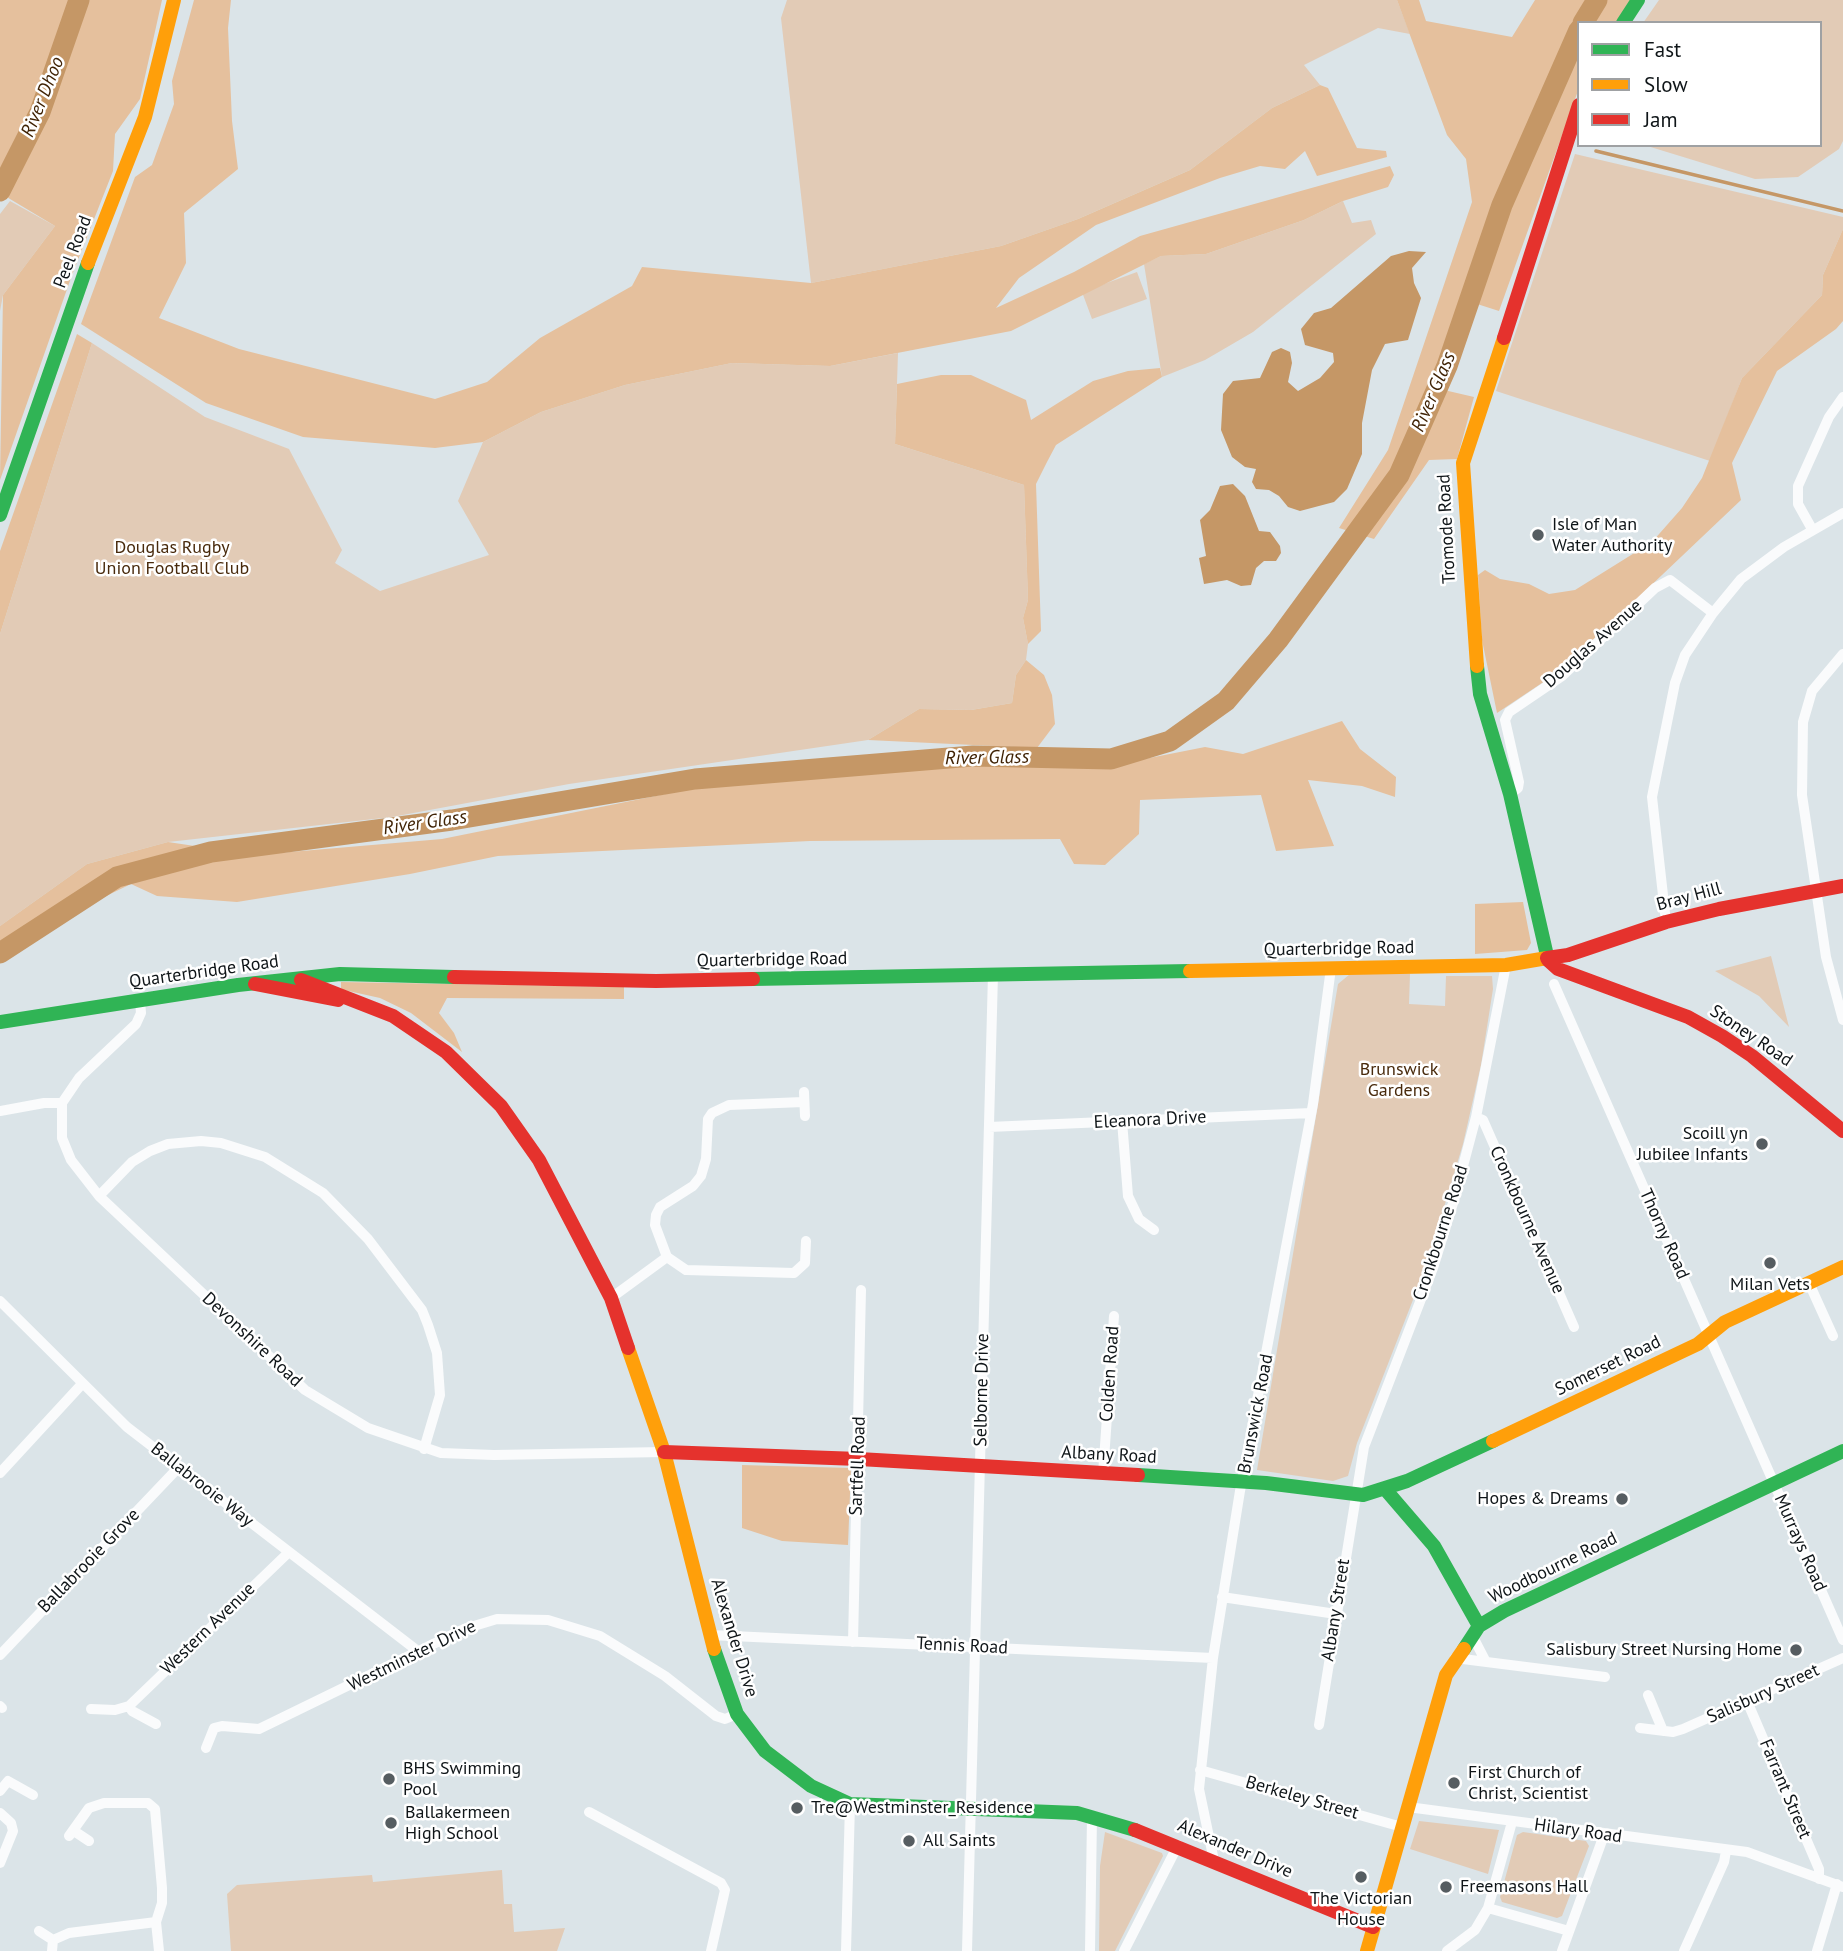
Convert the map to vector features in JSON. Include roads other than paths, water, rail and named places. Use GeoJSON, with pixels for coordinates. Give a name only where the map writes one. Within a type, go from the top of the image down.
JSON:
{"type":"FeatureCollection","features":[{"type":"Feature","properties":{"kind":"main road","name":"Peel Road"},"geometry":{"type":"LineString","coordinates":[[0,515],[88,263],[145,117],[174,0]]}},
{"type":"Feature","properties":{"kind":"main road"},"geometry":{"type":"LineString","coordinates":[[1624,21],[1638,0]]}},
{"type":"Feature","properties":{"kind":"main road","name":"Tromode Road"},"geometry":{"type":"LineString","coordinates":[[1548,960],[1510,794],[1476,672],[1463,463],[1577,112]]}},
{"type":"Feature","properties":{"kind":"main road","name":"Bray Hill"},"geometry":{"type":"LineString","coordinates":[[1548,960],[1666,922],[1843,886]]}},
{"type":"Feature","properties":{"kind":"main road","name":"Quarterbridge Road"},"geometry":{"type":"LineString","coordinates":[[0,1022],[253,983],[340,974],[656,981],[1507,965],[1548,960]]}},
{"type":"Feature","properties":{"kind":"main road","name":"Stoney Road"},"geometry":{"type":"LineString","coordinates":[[1548,960],[1558,969],[1576,977],[1688,1017],[1722,1035],[1752,1056],[1843,1131]]}},
{"type":"Feature","properties":{"kind":"main road","name":"Alexander Drive"},"geometry":{"type":"LineString","coordinates":[[294,979],[311,982],[354,1002]]}},
{"type":"Feature","properties":{"kind":"main road","name":"Alexander Drive"},"geometry":{"type":"LineString","coordinates":[[253,983],[273,990],[377,1008],[422,1034],[446,1052],[501,1106],[540,1160],[611,1297],[664,1451],[710,1636],[737,1714],[755,1741],[788,1770],[833,1799],[850,1804],[971,1807],[1092,1816],[1178,1846],[1373,1927]]}},
{"type":"Feature","properties":{"kind":"main road","name":"Somerset Road"},"geometry":{"type":"LineString","coordinates":[[1385,1489],[1565,1408],[1698,1344],[1725,1322],[1843,1267]]}},
{"type":"Feature","properties":{"kind":"main road","name":"Albany Road"},"geometry":{"type":"LineString","coordinates":[[664,1451],[859,1459],[1243,1482],[1355,1495],[1385,1489]]}},
{"type":"Feature","properties":{"kind":"main road","name":"Woodbourne Road"},"geometry":{"type":"LineString","coordinates":[[1367,1951],[1441,1689],[1455,1658],[1476,1630],[1504,1611],[1843,1451]]}},
{"type":"Feature","properties":{"kind":"main road"},"geometry":{"type":"LineString","coordinates":[[1385,1489],[1434,1546],[1476,1630]]}},
{"type":"Feature","properties":{"kind":"street"},"geometry":{"type":"LineString","coordinates":[[1812,530],[1798,504],[1798,486],[1829,416],[1843,397]]}},
{"type":"Feature","properties":{"kind":"street"},"geometry":{"type":"LineString","coordinates":[[1666,922],[1652,797],[1675,683],[1685,655],[1713,613],[1741,579],[1759,564],[1843,513]]}},
{"type":"Feature","properties":{"kind":"street","name":"Douglas Avenue"},"geometry":{"type":"LineString","coordinates":[[1510,794],[1518,788],[1519,782],[1505,719],[1509,712],[1562,676],[1655,588],[1670,580],[1713,613]]}},
{"type":"Feature","properties":{"kind":"street"},"geometry":{"type":"LineString","coordinates":[[1843,654],[1812,691],[1803,722],[1802,795],[1826,957],[1843,1020]]}},
{"type":"Feature","properties":{"kind":"street","name":"Cronkbourne Road"},"geometry":{"type":"LineString","coordinates":[[1355,1495],[1364,1447],[1433,1268],[1476,1117],[1507,965]]}},
{"type":"Feature","properties":{"kind":"street","name":"Brunswick Road"},"geometry":{"type":"LineString","coordinates":[[1211,1860],[1213,1856],[1201,1805],[1200,1770],[1213,1658],[1311,1113],[1331,968]]}},
{"type":"Feature","properties":{"kind":"street","name":"Selborne Drive"},"geometry":{"type":"LineString","coordinates":[[967,1951],[993,974]]}},
{"type":"Feature","properties":{"kind":"street","name":"Thorny Road"},"geometry":{"type":"LineString","coordinates":[[1554,984],[1774,1483]]}},
{"type":"Feature","properties":{"kind":"street"},"geometry":{"type":"LineString","coordinates":[[0,1111],[44,1102],[62,1103],[79,1078],[136,1024],[141,1013],[140,1001]]}},
{"type":"Feature","properties":{"kind":"street"},"geometry":{"type":"LineString","coordinates":[[806,1116],[804,1097],[729,1105],[712,1113],[708,1119],[706,1159],[701,1176],[693,1186],[660,1207],[655,1225],[667,1257],[686,1270],[794,1273],[805,1263],[806,1241]]}},
{"type":"Feature","properties":{"kind":"street","name":"Devonshire Road"},"geometry":{"type":"LineString","coordinates":[[62,1103],[61,1125],[66,1148],[76,1170],[99,1196],[305,1390],[357,1423],[424,1449],[494,1455],[664,1451]]}},
{"type":"Feature","properties":{"kind":"street","name":"Eleanora Drive"},"geometry":{"type":"LineString","coordinates":[[989,1127],[1311,1113]]}},
{"type":"Feature","properties":{"kind":"street","name":"Cronkbourne Avenue"},"geometry":{"type":"LineString","coordinates":[[1476,1117],[1483,1119],[1574,1327]]}},
{"type":"Feature","properties":{"kind":"street"},"geometry":{"type":"LineString","coordinates":[[1122,1121],[1128,1196],[1139,1219],[1154,1230]]}},
{"type":"Feature","properties":{"kind":"street"},"geometry":{"type":"LineString","coordinates":[[99,1196],[132,1162],[150,1151],[168,1144],[201,1141],[222,1143],[265,1157],[323,1193],[368,1239],[422,1310],[428,1325],[437,1353],[440,1395],[424,1449]]}},
{"type":"Feature","properties":{"kind":"street"},"geometry":{"type":"LineString","coordinates":[[611,1297],[667,1257]]}},
{"type":"Feature","properties":{"kind":"street"},"geometry":{"type":"LineString","coordinates":[[1809,1283],[1833,1336]]}},
{"type":"Feature","properties":{"kind":"street","name":"Sartfell Road"},"geometry":{"type":"LineString","coordinates":[[853,1642],[861,1290]]}},
{"type":"Feature","properties":{"kind":"street","name":"Ballabrooie Way"},"geometry":{"type":"LineString","coordinates":[[0,1301],[127,1427],[419,1652]]}},
{"type":"Feature","properties":{"kind":"street","name":"Colden Road"},"geometry":{"type":"LineString","coordinates":[[1103,1474],[1114,1316]]}},
{"type":"Feature","properties":{"kind":"street"},"geometry":{"type":"LineString","coordinates":[[0,1473],[82,1384]]}},
{"type":"Feature","properties":{"kind":"street","name":"Ballabrooie Grove"},"geometry":{"type":"LineString","coordinates":[[0,1655],[178,1468]]}},
{"type":"Feature","properties":{"kind":"street","name":"Murrays Road"},"geometry":{"type":"LineString","coordinates":[[1774,1483],[1843,1639]]}},
{"type":"Feature","properties":{"kind":"street","name":"Albany Street"},"geometry":{"type":"LineString","coordinates":[[1319,1725],[1355,1495]]}},
{"type":"Feature","properties":{"kind":"street","name":"Western Avenue"},"geometry":{"type":"LineString","coordinates":[[129,1706],[289,1552]]}},
{"type":"Feature","properties":{"kind":"street"},"geometry":{"type":"LineString","coordinates":[[1222,1597],[1336,1614]]}},
{"type":"Feature","properties":{"kind":"street","name":"Westminster Drive"},"geometry":{"type":"LineString","coordinates":[[206,1748],[214,1728],[222,1726],[259,1729],[478,1624],[497,1619],[548,1619],[600,1636],[665,1676],[716,1716],[725,1719],[737,1714]]}},
{"type":"Feature","properties":{"kind":"street"},"geometry":{"type":"LineString","coordinates":[[1476,1630],[1486,1662]]}},
{"type":"Feature","properties":{"kind":"street","name":"Tennis Road"},"geometry":{"type":"LineString","coordinates":[[710,1636],[1213,1658]]}},
{"type":"Feature","properties":{"kind":"street"},"geometry":{"type":"LineString","coordinates":[[1455,1658],[1605,1677]]}},
{"type":"Feature","properties":{"kind":"street","name":"Salisbury Street"},"geometry":{"type":"LineString","coordinates":[[1640,1728],[1663,1731],[1683,1729],[1843,1658]]}},
{"type":"Feature","properties":{"kind":"street"},"geometry":{"type":"LineString","coordinates":[[1648,1695],[1663,1731]]}},
{"type":"Feature","properties":{"kind":"street","name":"Farrant Street"},"geometry":{"type":"LineString","coordinates":[[1747,1701],[1819,1869],[1819,1879]]}},
{"type":"Feature","properties":{"kind":"street"},"geometry":{"type":"LineString","coordinates":[[92,1709],[115,1710],[129,1706],[132,1711],[156,1724]]}},
{"type":"Feature","properties":{"kind":"street","name":"Berkeley Street"},"geometry":{"type":"LineString","coordinates":[[1200,1770],[1402,1827]]}},
{"type":"Feature","properties":{"kind":"street"},"geometry":{"type":"LineString","coordinates":[[0,1791],[8,1781],[33,1795]]}},
{"type":"Feature","properties":{"kind":"street"},"geometry":{"type":"LineString","coordinates":[[89,1841],[72,1833],[89,1808],[104,1803],[148,1802],[155,1809],[162,1896],[156,1922],[159,1951]]}},
{"type":"Feature","properties":{"kind":"street"},"geometry":{"type":"LineString","coordinates":[[846,1951],[850,1804]]}},
{"type":"Feature","properties":{"kind":"street","name":"Hilary Road"},"geometry":{"type":"LineString","coordinates":[[1408,1807],[1747,1852],[1840,1886]]}},
{"type":"Feature","properties":{"kind":"street"},"geometry":{"type":"LineString","coordinates":[[589,1812],[721,1883],[725,1890],[711,1951]]}},
{"type":"Feature","properties":{"kind":"street"},"geometry":{"type":"LineString","coordinates":[[0,1813],[11,1823],[13,1836],[0,1863]]}},
{"type":"Feature","properties":{"kind":"street"},"geometry":{"type":"LineString","coordinates":[[1090,1951],[1092,1816]]}},
{"type":"Feature","properties":{"kind":"street"},"geometry":{"type":"LineString","coordinates":[[1447,1951],[1475,1930],[1488,1908],[1511,1822]]}},
{"type":"Feature","properties":{"kind":"street"},"geometry":{"type":"LineString","coordinates":[[1562,1951],[1604,1835]]}},
{"type":"Feature","properties":{"kind":"street"},"geometry":{"type":"LineString","coordinates":[[1124,1951],[1178,1846]]}},
{"type":"Feature","properties":{"kind":"street"},"geometry":{"type":"LineString","coordinates":[[1684,1951],[1724,1862],[1726,1851]]}},
{"type":"Feature","properties":{"kind":"street"},"geometry":{"type":"LineString","coordinates":[[1817,1951],[1840,1886]]}},
{"type":"Feature","properties":{"kind":"street"},"geometry":{"type":"LineString","coordinates":[[1488,1908],[1569,1931]]}},
{"type":"Feature","properties":{"kind":"street"},"geometry":{"type":"LineString","coordinates":[[39,1931],[53,1946],[69,1933],[156,1922]]}},
{"type":"Feature","properties":{"kind":"waterway","name":"River Dhoo"},"geometry":{"type":"LineString","coordinates":[[0,191],[40,112],[79,0]]}},
{"type":"Feature","properties":{"kind":"waterway","name":"River Glass"},"geometry":{"type":"LineString","coordinates":[[1584,21],[1597,0]]}},
{"type":"Feature","properties":{"kind":"waterway","name":"River Glass"},"geometry":{"type":"LineString","coordinates":[[0,953],[117,877],[211,852],[452,820],[695,779],[973,756],[1111,759],[1170,741],[1226,701],[1278,640],[1399,475],[1447,366],[1502,205],[1577,35]]}},
{"type":"Feature","properties":{"kind":"waterway"},"geometry":{"type":"LineString","coordinates":[[1596,151],[1843,211]]}},
{"type":"Feature","properties":{"kind":"place","name":"Isle of Man Water Authority"},"geometry":{"type":"Point","coordinates":[1538,535]}},
{"type":"Feature","properties":{"kind":"place","name":"Scoill yn Jubilee Infants"},"geometry":{"type":"Point","coordinates":[1762,1144]}},
{"type":"Feature","properties":{"kind":"place","name":"Milan Vets"},"geometry":{"type":"Point","coordinates":[1770,1263]}},
{"type":"Feature","properties":{"kind":"place","name":"Hopes & Dreams"},"geometry":{"type":"Point","coordinates":[1622,1499]}},
{"type":"Feature","properties":{"kind":"place","name":"Salisbury Street Nursing Home"},"geometry":{"type":"Point","coordinates":[1796,1650]}},
{"type":"Feature","properties":{"kind":"place","name":"BHS Swimming Pool"},"geometry":{"type":"Point","coordinates":[389,1779]}},
{"type":"Feature","properties":{"kind":"place","name":"First Church of Christ, Scientist"},"geometry":{"type":"Point","coordinates":[1454,1783]}},
{"type":"Feature","properties":{"kind":"place","name":"Tre@Westminster_Residence"},"geometry":{"type":"Point","coordinates":[797,1808]}},
{"type":"Feature","properties":{"kind":"place","name":"Ballakermeen High School"},"geometry":{"type":"Point","coordinates":[391,1823]}},
{"type":"Feature","properties":{"kind":"place","name":"All Saints"},"geometry":{"type":"Point","coordinates":[909,1841]}},
{"type":"Feature","properties":{"kind":"place","name":"The Victorian House"},"geometry":{"type":"Point","coordinates":[1361,1877]}},
{"type":"Feature","properties":{"kind":"place","name":"Freemasons Hall"},"geometry":{"type":"Point","coordinates":[1446,1887]}},
{"type":"Feature","properties":{"kind":"park label","name":"Douglas Rugby Union Football Club"},"geometry":{"type":"Point","coordinates":[172,558]}},
{"type":"Feature","properties":{"kind":"park label","name":"Brunswick Gardens"},"geometry":{"type":"Point","coordinates":[1399,1080]}}]}
